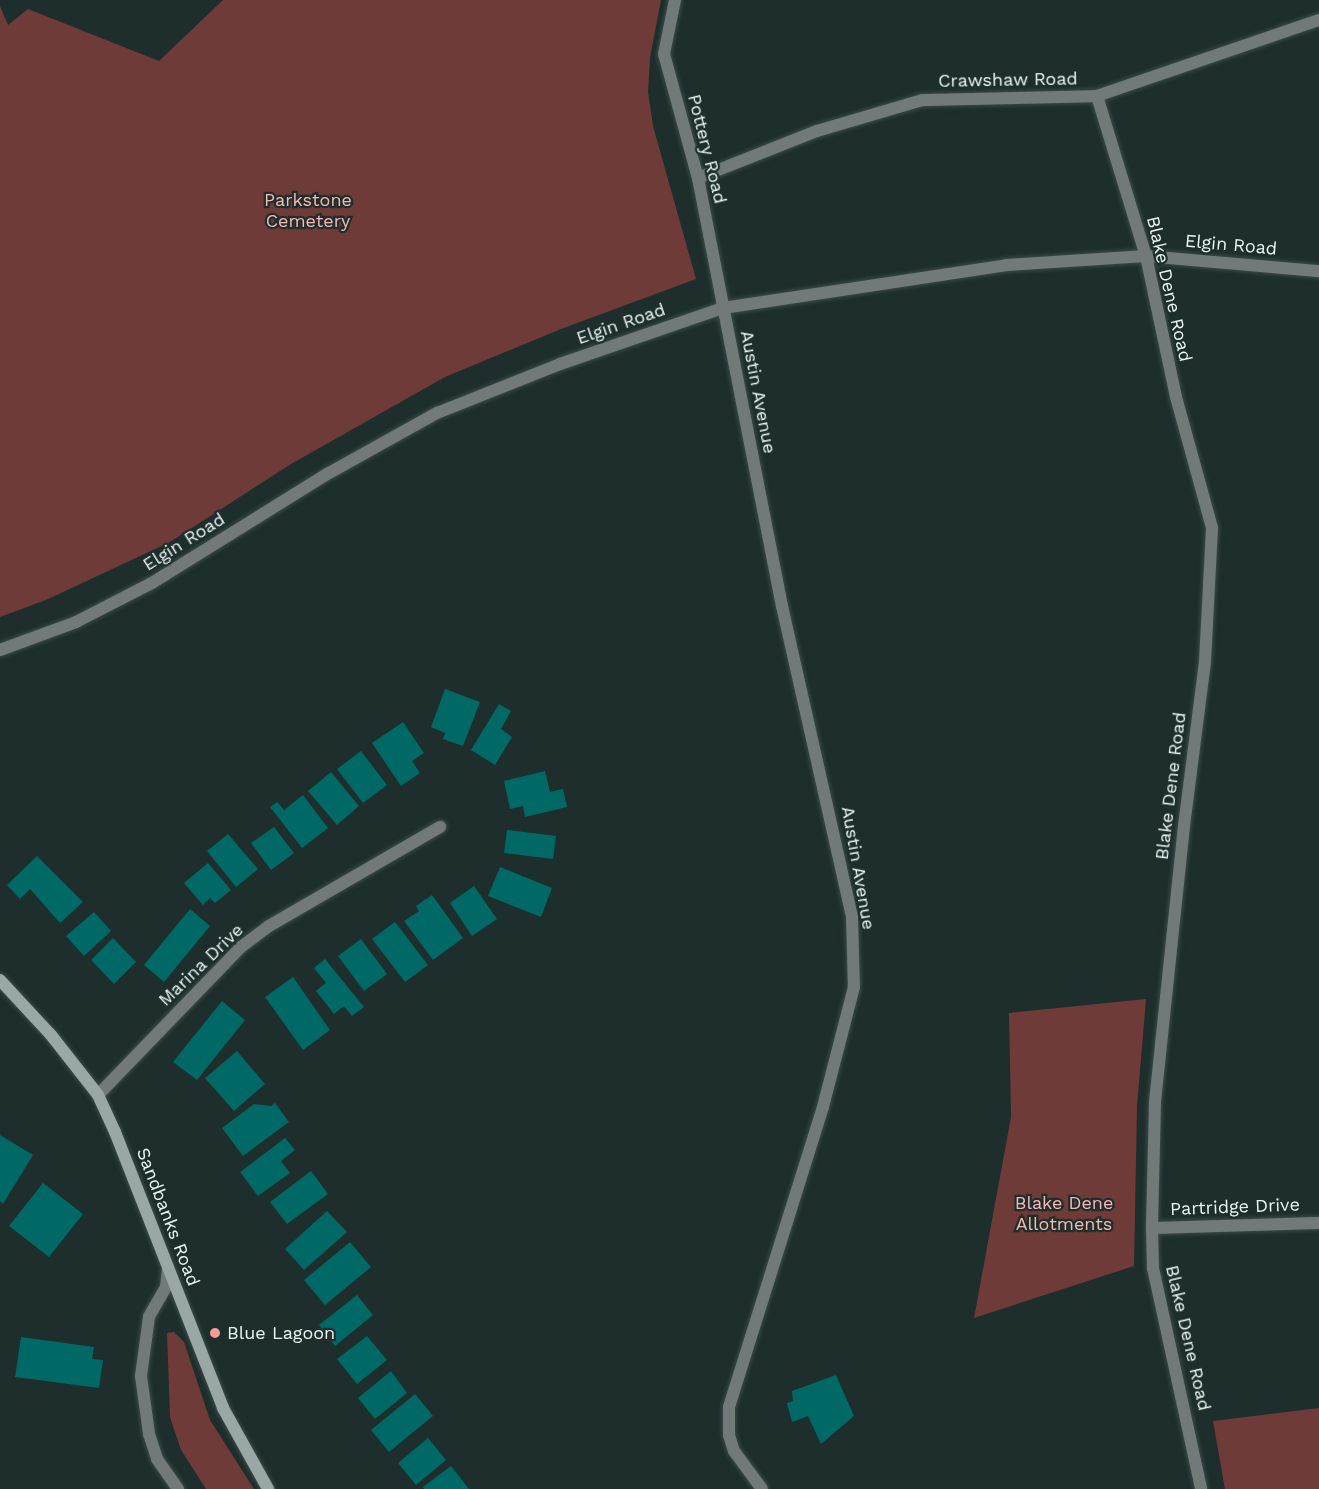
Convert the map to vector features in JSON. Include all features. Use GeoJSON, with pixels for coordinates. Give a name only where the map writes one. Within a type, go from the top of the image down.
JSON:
{"type":"FeatureCollection","features":[{"type":"Feature","properties":{"kind":"main road","name":"Sandbanks Road"},"geometry":{"type":"LineString","coordinates":[[0,980],[51,1035],[98,1095],[223,1408],[268,1489]]}},
{"type":"Feature","properties":{"kind":"street","name":"Pottery Road"},"geometry":{"type":"LineString","coordinates":[[675,0],[664,54],[698,177],[723,308]]}},
{"type":"Feature","properties":{"kind":"street","name":"Crawshaw Road"},"geometry":{"type":"LineString","coordinates":[[698,177],[817,131],[922,100],[1098,96],[1319,20]]}},
{"type":"Feature","properties":{"kind":"street","name":"Blake Dene Road"},"geometry":{"type":"LineString","coordinates":[[1098,96],[1146,256],[1176,397],[1212,528],[1205,662],[1184,826],[1155,1103],[1152,1228],[1153,1268],[1201,1489]]}},
{"type":"Feature","properties":{"kind":"street","name":"Elgin Road"},"geometry":{"type":"LineString","coordinates":[[0,651],[76,622],[153,583],[329,473],[437,413],[560,364],[723,308],[1007,265],[1146,256],[1319,271]]}},
{"type":"Feature","properties":{"kind":"street","name":"Austin Avenue"},"geometry":{"type":"LineString","coordinates":[[723,308],[782,606],[852,917],[854,987],[823,1107],[729,1407],[729,1435],[734,1451],[762,1489]]}},
{"type":"Feature","properties":{"kind":"street","name":"Marina Drive"},"geometry":{"type":"LineString","coordinates":[[98,1095],[241,947],[269,926],[440,827]]}},
{"type":"Feature","properties":{"kind":"street","name":"Partridge Drive"},"geometry":{"type":"LineString","coordinates":[[1152,1228],[1319,1223]]}},
{"type":"Feature","properties":{"kind":"street"},"geometry":{"type":"LineString","coordinates":[[168,1268],[166,1287],[148,1317],[141,1376],[147,1425],[157,1459],[178,1489]]}},
{"type":"Feature","properties":{"kind":"green space","name":"Parkstone Cemetery"},"geometry":{"type":"Polygon","coordinates":[[[223,0],[661,0],[650,58],[648,92],[653,126],[696,279],[561,329],[445,377],[291,464],[170,542],[46,600],[0,617],[0,6],[8,25],[28,9],[159,61],[223,0]]]}},
{"type":"Feature","properties":{"kind":"green space","name":"Blake Dene Allotments"},"geometry":{"type":"Polygon","coordinates":[[[1146,999],[1137,1106],[1134,1266],[974,1318],[1011,1117],[1009,1013],[1146,999]]]}},
{"type":"Feature","properties":{"kind":"green space"},"geometry":{"type":"Polygon","coordinates":[[[174,1332],[184,1342],[210,1420],[254,1489],[206,1489],[181,1450],[170,1417],[167,1333],[174,1332]]]}},
{"type":"Feature","properties":{"kind":"green space"},"geometry":{"type":"Polygon","coordinates":[[[1319,1408],[1319,1489],[1225,1489],[1213,1421],[1319,1408]]]}},
{"type":"Feature","properties":{"kind":"building"},"geometry":{"type":"Polygon","coordinates":[[[445,689],[480,702],[463,746],[443,739],[445,733],[431,727],[445,689]]]}},
{"type":"Feature","properties":{"kind":"building"},"geometry":{"type":"Polygon","coordinates":[[[499,704],[511,711],[501,729],[512,737],[495,765],[471,750],[499,704]]]}},
{"type":"Feature","properties":{"kind":"building"},"geometry":{"type":"Polygon","coordinates":[[[403,722],[424,753],[412,761],[420,773],[401,786],[372,743],[403,722]]]}},
{"type":"Feature","properties":{"kind":"building"},"geometry":{"type":"Polygon","coordinates":[[[361,751],[387,785],[363,803],[337,769],[361,751]]]}},
{"type":"Feature","properties":{"kind":"building"},"geometry":{"type":"Polygon","coordinates":[[[545,771],[550,792],[563,789],[567,807],[525,817],[523,806],[510,809],[504,781],[545,771]]]}},
{"type":"Feature","properties":{"kind":"building"},"geometry":{"type":"Polygon","coordinates":[[[331,772],[359,806],[337,825],[308,791],[331,772]]]}},
{"type":"Feature","properties":{"kind":"building"},"geometry":{"type":"Polygon","coordinates":[[[303,795],[328,828],[302,848],[270,807],[277,802],[284,810],[303,795]]]}},
{"type":"Feature","properties":{"kind":"building"},"geometry":{"type":"Polygon","coordinates":[[[274,827],[294,853],[271,870],[251,843],[274,827]]]}},
{"type":"Feature","properties":{"kind":"building"},"geometry":{"type":"Polygon","coordinates":[[[507,830],[556,836],[553,859],[504,853],[507,830]]]}},
{"type":"Feature","properties":{"kind":"building"},"geometry":{"type":"Polygon","coordinates":[[[228,834],[258,869],[236,887],[207,851],[228,834]]]}},
{"type":"Feature","properties":{"kind":"building"},"geometry":{"type":"Polygon","coordinates":[[[37,856],[83,902],[60,923],[30,889],[20,899],[7,885],[37,856]]]}},
{"type":"Feature","properties":{"kind":"building"},"geometry":{"type":"Polygon","coordinates":[[[208,863],[231,890],[215,903],[210,898],[203,905],[184,883],[208,863]]]}},
{"type":"Feature","properties":{"kind":"building"},"geometry":{"type":"Polygon","coordinates":[[[500,867],[552,888],[541,917],[488,896],[500,867]]]}},
{"type":"Feature","properties":{"kind":"building"},"geometry":{"type":"Polygon","coordinates":[[[474,886],[497,919],[472,936],[450,903],[474,886]]]}},
{"type":"Feature","properties":{"kind":"building"},"geometry":{"type":"Polygon","coordinates":[[[432,895],[463,938],[433,960],[404,921],[419,911],[416,906],[432,895]]]}},
{"type":"Feature","properties":{"kind":"building"},"geometry":{"type":"Polygon","coordinates":[[[190,909],[210,926],[164,982],[144,965],[190,909]]]}},
{"type":"Feature","properties":{"kind":"building"},"geometry":{"type":"Polygon","coordinates":[[[94,912],[111,931],[84,956],[66,936],[94,912]]]}},
{"type":"Feature","properties":{"kind":"building"},"geometry":{"type":"Polygon","coordinates":[[[395,922],[428,965],[405,982],[372,939],[395,922]]]}},
{"type":"Feature","properties":{"kind":"building"},"geometry":{"type":"Polygon","coordinates":[[[113,938],[136,962],[114,984],[91,960],[113,938]]]}},
{"type":"Feature","properties":{"kind":"building"},"geometry":{"type":"Polygon","coordinates":[[[361,939],[387,974],[364,991],[338,956],[361,939]]]}},
{"type":"Feature","properties":{"kind":"building"},"geometry":{"type":"Polygon","coordinates":[[[325,959],[364,1007],[352,1016],[344,1006],[334,1014],[316,991],[326,983],[314,968],[325,959]]]}},
{"type":"Feature","properties":{"kind":"building"},"geometry":{"type":"Polygon","coordinates":[[[293,977],[330,1030],[303,1050],[265,997],[293,977]]]}},
{"type":"Feature","properties":{"kind":"building"},"geometry":{"type":"Polygon","coordinates":[[[222,1001],[245,1020],[197,1080],[173,1062],[222,1001]]]}},
{"type":"Feature","properties":{"kind":"building"},"geometry":{"type":"Polygon","coordinates":[[[237,1051],[265,1084],[234,1111],[205,1078],[237,1051]]]}},
{"type":"Feature","properties":{"kind":"building"},"geometry":{"type":"Polygon","coordinates":[[[275,1103],[289,1122],[243,1156],[222,1128],[254,1104],[271,1106],[275,1103]]]}},
{"type":"Feature","properties":{"kind":"building"},"geometry":{"type":"Polygon","coordinates":[[[0,1135],[33,1155],[3,1204],[0,1201],[0,1135]]]}},
{"type":"Feature","properties":{"kind":"building"},"geometry":{"type":"Polygon","coordinates":[[[285,1138],[295,1150],[281,1161],[290,1173],[258,1196],[240,1172],[285,1138]]]}},
{"type":"Feature","properties":{"kind":"building"},"geometry":{"type":"Polygon","coordinates":[[[311,1171],[328,1194],[287,1224],[270,1202],[311,1171]]]}},
{"type":"Feature","properties":{"kind":"building"},"geometry":{"type":"Polygon","coordinates":[[[43,1183],[83,1214],[49,1257],[9,1226],[43,1183]]]}},
{"type":"Feature","properties":{"kind":"building"},"geometry":{"type":"Polygon","coordinates":[[[327,1211],[347,1232],[304,1270],[285,1249],[327,1211]]]}},
{"type":"Feature","properties":{"kind":"building"},"geometry":{"type":"Polygon","coordinates":[[[350,1242],[371,1267],[325,1305],[304,1280],[350,1242]]]}},
{"type":"Feature","properties":{"kind":"building"},"geometry":{"type":"Polygon","coordinates":[[[357,1295],[373,1315],[335,1346],[319,1325],[357,1295]]]}},
{"type":"Feature","properties":{"kind":"building"},"geometry":{"type":"Polygon","coordinates":[[[367,1336],[387,1360],[357,1384],[337,1359],[367,1336]]]}},
{"type":"Feature","properties":{"kind":"building"},"geometry":{"type":"Polygon","coordinates":[[[21,1337],[94,1347],[92,1359],[103,1360],[99,1388],[15,1377],[21,1337]]]}},
{"type":"Feature","properties":{"kind":"building"},"geometry":{"type":"Polygon","coordinates":[[[391,1371],[407,1393],[375,1419],[358,1398],[391,1371]]]}},
{"type":"Feature","properties":{"kind":"building"},"geometry":{"type":"Polygon","coordinates":[[[836,1375],[854,1416],[821,1444],[808,1416],[792,1422],[787,1403],[793,1401],[792,1391],[836,1375]]]}},
{"type":"Feature","properties":{"kind":"building"},"geometry":{"type":"Polygon","coordinates":[[[415,1394],[433,1416],[389,1452],[371,1430],[415,1394]]]}},
{"type":"Feature","properties":{"kind":"building"},"geometry":{"type":"Polygon","coordinates":[[[428,1438],[446,1460],[416,1485],[398,1463],[428,1438]]]}},
{"type":"Feature","properties":{"kind":"building"},"geometry":{"type":"Polygon","coordinates":[[[451,1466],[469,1489],[424,1489],[423,1487],[451,1466]]]}},
{"type":"Feature","properties":{"kind":"place","name":"Blue Lagoon"},"geometry":{"type":"Point","coordinates":[215,1333]}}]}
